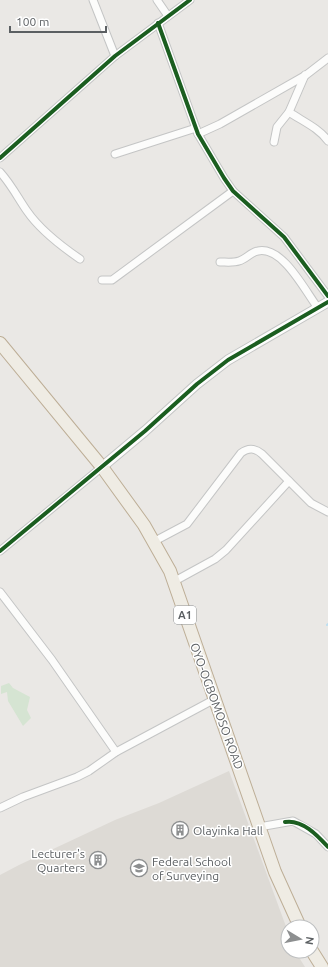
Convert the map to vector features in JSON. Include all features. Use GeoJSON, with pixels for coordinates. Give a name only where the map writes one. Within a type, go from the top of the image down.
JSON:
{"type":"FeatureCollection","features":[{"type":"Feature","properties":{"kind":"highway","name":"OYO-OGBOMOSO ROAD"},"geometry":{"type":"LineString","coordinates":[[0,342],[102,467],[144,525],[170,571],[259,827],[276,872],[297,919]]}},
{"type":"Feature","properties":{"kind":"street"},"geometry":{"type":"LineString","coordinates":[[94,0],[115,56]]}},
{"type":"Feature","properties":{"kind":"street"},"geometry":{"type":"LineString","coordinates":[[158,0],[168,16]]}},
{"type":"Feature","properties":{"kind":"street"},"geometry":{"type":"LineString","coordinates":[[0,158],[115,56],[190,0]]}},
{"type":"Feature","properties":{"kind":"street"},"geometry":{"type":"LineString","coordinates":[[158,23],[197,131],[233,191],[284,237],[328,296]]}},
{"type":"Feature","properties":{"kind":"street"},"geometry":{"type":"LineString","coordinates":[[115,154],[220,124],[306,75],[328,58]]}},
{"type":"Feature","properties":{"kind":"street"},"geometry":{"type":"LineString","coordinates":[[274,142],[277,126],[289,112],[306,75]]}},
{"type":"Feature","properties":{"kind":"street"},"geometry":{"type":"LineString","coordinates":[[289,112],[327,136]]}},
{"type":"Feature","properties":{"kind":"street"},"geometry":{"type":"LineString","coordinates":[[0,172],[28,212],[50,236],[80,259]]}},
{"type":"Feature","properties":{"kind":"street"},"geometry":{"type":"LineString","coordinates":[[102,280],[112,280],[233,191]]}},
{"type":"Feature","properties":{"kind":"street"},"geometry":{"type":"LineString","coordinates":[[220,262],[239,261],[255,251],[264,250],[272,252],[284,262],[318,308]]}},
{"type":"Feature","properties":{"kind":"street"},"geometry":{"type":"LineString","coordinates":[[0,551],[145,431],[197,384],[228,360],[328,302]]}},
{"type":"Feature","properties":{"kind":"street"},"geometry":{"type":"LineString","coordinates":[[153,542],[187,524],[241,453],[246,450],[256,449],[311,502],[328,512]]}},
{"type":"Feature","properties":{"kind":"street"},"geometry":{"type":"LineString","coordinates":[[174,582],[215,559],[226,550],[289,482]]}},
{"type":"Feature","properties":{"kind":"street"},"geometry":{"type":"LineString","coordinates":[[0,592],[52,660],[116,752]]}},
{"type":"Feature","properties":{"kind":"street"},"geometry":{"type":"LineString","coordinates":[[0,808],[22,797],[77,777],[89,771],[116,752],[215,699]]}},
{"type":"Feature","properties":{"kind":"street"},"geometry":{"type":"LineString","coordinates":[[259,827],[293,821],[316,834],[328,848]]}},
{"type":"Feature","properties":{"kind":"shaded area","name":"Federal School of Surveying"},"geometry":{"type":"Polygon","coordinates":[[[229,771],[283,919],[280,919],[280,959],[300,959],[305,967],[0,967],[0,875],[115,820],[159,803],[229,771]]]}},
{"type":"Feature","properties":{"kind":"green space"},"geometry":{"type":"Polygon","coordinates":[[[9,683],[13,688],[30,697],[27,710],[31,718],[23,726],[8,701],[7,692],[1,694],[1,686],[9,683]]]}},
{"type":"Feature","properties":{"kind":"cycle path"},"geometry":{"type":"LineString","coordinates":[[0,158],[115,56],[190,0]]}},
{"type":"Feature","properties":{"kind":"cycle path"},"geometry":{"type":"LineString","coordinates":[[158,23],[198,134],[224,178],[233,191],[284,237],[328,296]]}},
{"type":"Feature","properties":{"kind":"cycle path"},"geometry":{"type":"LineString","coordinates":[[0,551],[145,431],[197,384],[228,360],[328,302]]}},
{"type":"Feature","properties":{"kind":"cycle path"},"geometry":{"type":"LineString","coordinates":[[285,822],[303,825],[314,833],[328,847]]}},
{"type":"Feature","properties":{"kind":"place","name":"Olayinka Hall"},"geometry":{"type":"Point","coordinates":[180,830]}},
{"type":"Feature","properties":{"kind":"place","name":"Lecturer's Quarters"},"geometry":{"type":"Point","coordinates":[98,860]}},
{"type":"Feature","properties":{"kind":"place","name":"Federal School of Surveying"},"geometry":{"type":"Point","coordinates":[139,868]}}]}
